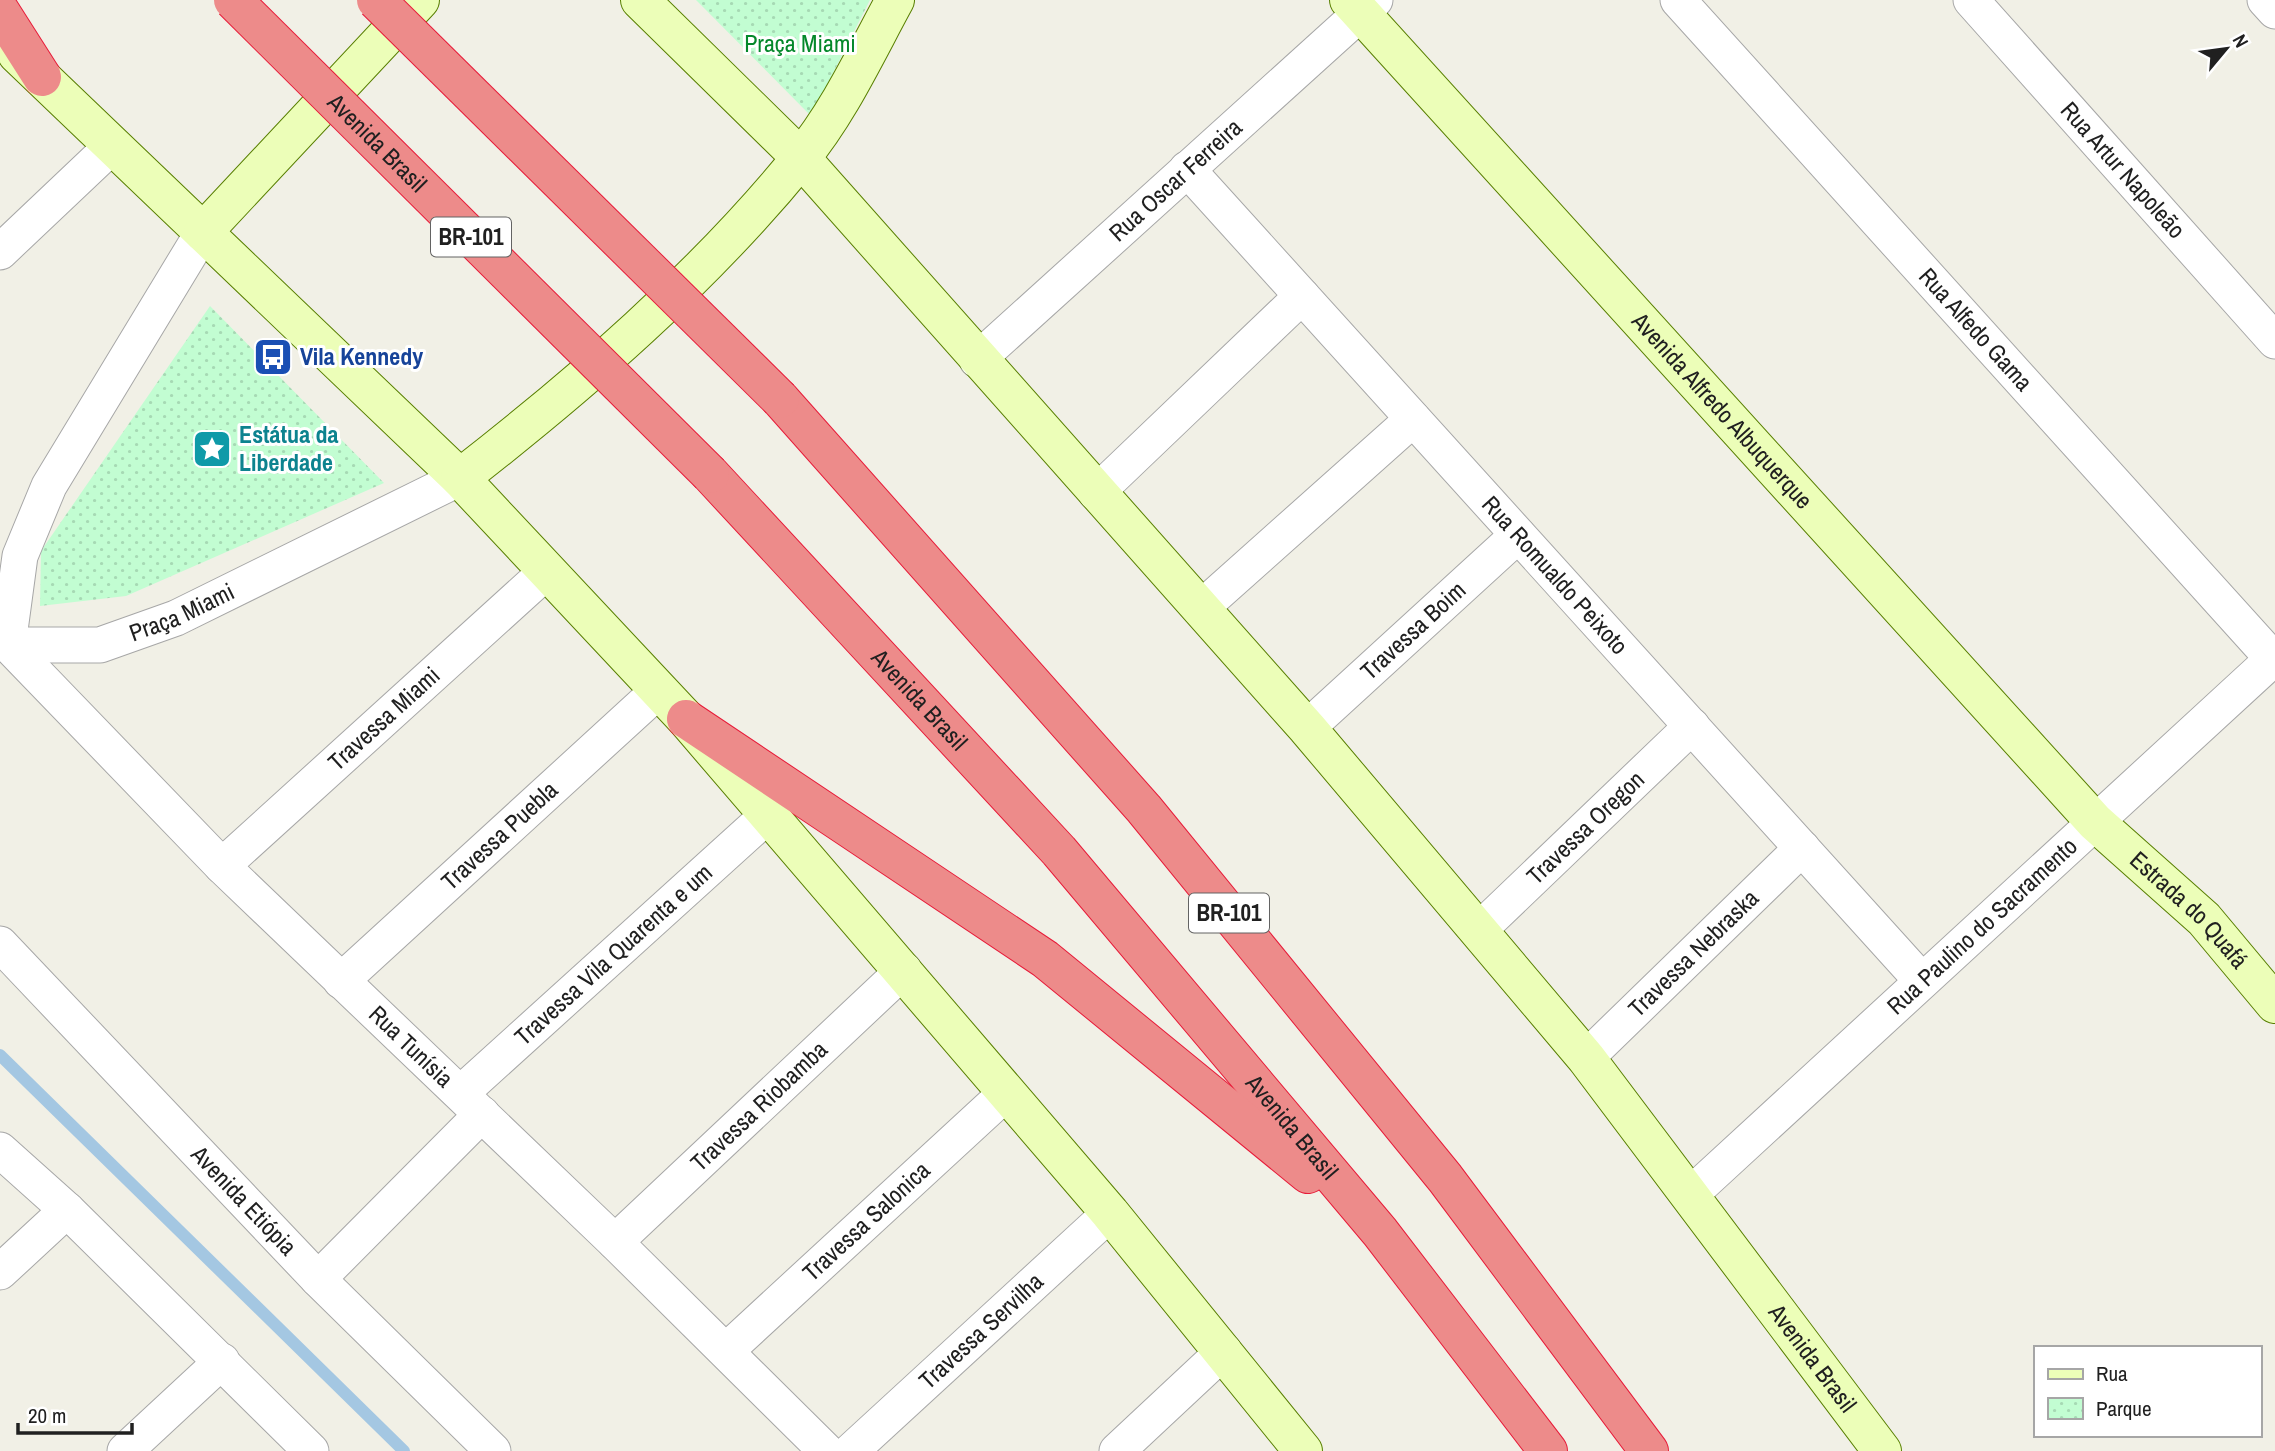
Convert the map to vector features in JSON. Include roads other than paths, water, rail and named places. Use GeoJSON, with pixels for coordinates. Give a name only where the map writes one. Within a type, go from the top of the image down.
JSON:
{"type":"FeatureCollection","features":[{"type":"Feature","properties":{"kind":"highway","name":"Avenida Brasil"},"geometry":{"type":"LineString","coordinates":[[233,0],[710,474],[1059,851],[1380,1232],[1548,1451]]}},
{"type":"Feature","properties":{"kind":"highway","name":"BR-101"},"geometry":{"type":"LineString","coordinates":[[376,0],[780,399],[1162,831],[1445,1178],[1649,1451]]}},
{"type":"Feature","properties":{"kind":"highway"},"geometry":{"type":"LineString","coordinates":[[0,11],[41,76]]}},
{"type":"Feature","properties":{"kind":"highway"},"geometry":{"type":"LineString","coordinates":[[686,719],[1045,959],[1380,1232]]}},
{"type":"Feature","properties":{"kind":"street"},"geometry":{"type":"LineString","coordinates":[[3,645],[20,556],[49,486],[203,232],[420,0]]}},
{"type":"Feature","properties":{"kind":"street","name":"Avenida Brasil"},"geometry":{"type":"LineString","coordinates":[[640,0],[801,158],[977,360],[1307,728],[1586,1058],[1882,1451]]}},
{"type":"Feature","properties":{"kind":"street","name":"Praça Miami"},"geometry":{"type":"LineString","coordinates":[[3,645],[100,645],[176,618],[460,478],[562,398],[704,263],[801,158],[843,94],[895,0]]}},
{"type":"Feature","properties":{"kind":"street","name":"Rua Alfedo Gama"},"geometry":{"type":"LineString","coordinates":[[1678,0],[2274,658]]}},
{"type":"Feature","properties":{"kind":"street","name":"Rua Artur Napoleão"},"geometry":{"type":"LineString","coordinates":[[1970,0],[2275,341]]}},
{"type":"Feature","properties":{"kind":"street"},"geometry":{"type":"LineString","coordinates":[[2265,0],[2275,11]]}},
{"type":"Feature","properties":{"kind":"street","name":"Rua Oscar Ferreira"},"geometry":{"type":"LineString","coordinates":[[977,360],[1187,169],[1361,4]]}},
{"type":"Feature","properties":{"kind":"street","name":"Avenida Alfredo Albuquerque"},"geometry":{"type":"LineString","coordinates":[[1361,4],[2095,822]]}},
{"type":"Feature","properties":{"kind":"street"},"geometry":{"type":"LineString","coordinates":[[0,38],[460,478],[686,719],[1110,1213],[1303,1451]]}},
{"type":"Feature","properties":{"kind":"street"},"geometry":{"type":"LineString","coordinates":[[0,252],[113,145]]}},
{"type":"Feature","properties":{"kind":"street","name":"Rua Romualdo Peixoto"},"geometry":{"type":"LineString","coordinates":[[1187,169],[1922,981]]}},
{"type":"Feature","properties":{"kind":"street"},"geometry":{"type":"LineString","coordinates":[[1096,493],[1302,296]]}},
{"type":"Feature","properties":{"kind":"street"},"geometry":{"type":"LineString","coordinates":[[1200,610],[1413,419]]}},
{"type":"Feature","properties":{"kind":"street","name":"Travessa Boim"},"geometry":{"type":"LineString","coordinates":[[1307,728],[1518,535]]}},
{"type":"Feature","properties":{"kind":"street","name":"Travessa Miami"},"geometry":{"type":"LineString","coordinates":[[222,866],[547,571]]}},
{"type":"Feature","properties":{"kind":"street","name":"Rua Tunísia"},"geometry":{"type":"LineString","coordinates":[[3,645],[222,866],[615,1242],[826,1451]]}},
{"type":"Feature","properties":{"kind":"street","name":"Rua Paulino do Sacramento"},"geometry":{"type":"LineString","coordinates":[[1690,1195],[2274,658]]}},
{"type":"Feature","properties":{"kind":"street","name":"Travessa Puebla"},"geometry":{"type":"LineString","coordinates":[[341,981],[659,690]]}},
{"type":"Feature","properties":{"kind":"street","name":"Travessa Oregon"},"geometry":{"type":"LineString","coordinates":[[1478,931],[1692,726]]}},
{"type":"Feature","properties":{"kind":"street","name":"Travessa Vila Quarenta e um"},"geometry":{"type":"LineString","coordinates":[[318,1279],[471,1103],[768,815]]}},
{"type":"Feature","properties":{"kind":"street","name":"Estrada do Quafá"},"geometry":{"type":"LineString","coordinates":[[2095,822],[2204,919],[2275,1004]]}},
{"type":"Feature","properties":{"kind":"street","name":"Travessa Nebraska"},"geometry":{"type":"LineString","coordinates":[[1586,1058],[1802,848]]}},
{"type":"Feature","properties":{"kind":"street","name":"Avenida Etiópia"},"geometry":{"type":"LineString","coordinates":[[0,944],[318,1279],[493,1451]]}},
{"type":"Feature","properties":{"kind":"street","name":"Travessa Riobamba"},"geometry":{"type":"LineString","coordinates":[[615,1242],[904,970]]}},
{"type":"Feature","properties":{"kind":"street","name":"Travessa Salonica"},"geometry":{"type":"LineString","coordinates":[[726,1351],[1007,1091]]}},
{"type":"Feature","properties":{"kind":"street"},"geometry":{"type":"LineString","coordinates":[[0,1150],[67,1210],[311,1451]]}},
{"type":"Feature","properties":{"kind":"street"},"geometry":{"type":"LineString","coordinates":[[0,1272],[67,1210]]}},
{"type":"Feature","properties":{"kind":"street","name":"Travessa Servilha"},"geometry":{"type":"LineString","coordinates":[[851,1451],[1110,1213]]}},
{"type":"Feature","properties":{"kind":"street"},"geometry":{"type":"LineString","coordinates":[[1116,1451],[1224,1351]]}},
{"type":"Feature","properties":{"kind":"street"},"geometry":{"type":"LineString","coordinates":[[125,1451],[222,1361]]}},
{"type":"Feature","properties":{"kind":"waterway"},"geometry":{"type":"LineString","coordinates":[[0,1055],[404,1451]]}},
{"type":"Feature","properties":{"kind":"place","name":"Vila Kennedy"},"geometry":{"type":"Point","coordinates":[273,357]}},
{"type":"Feature","properties":{"kind":"place","name":"Estátua da Liberdade"},"geometry":{"type":"Point","coordinates":[212,449]}}]}
